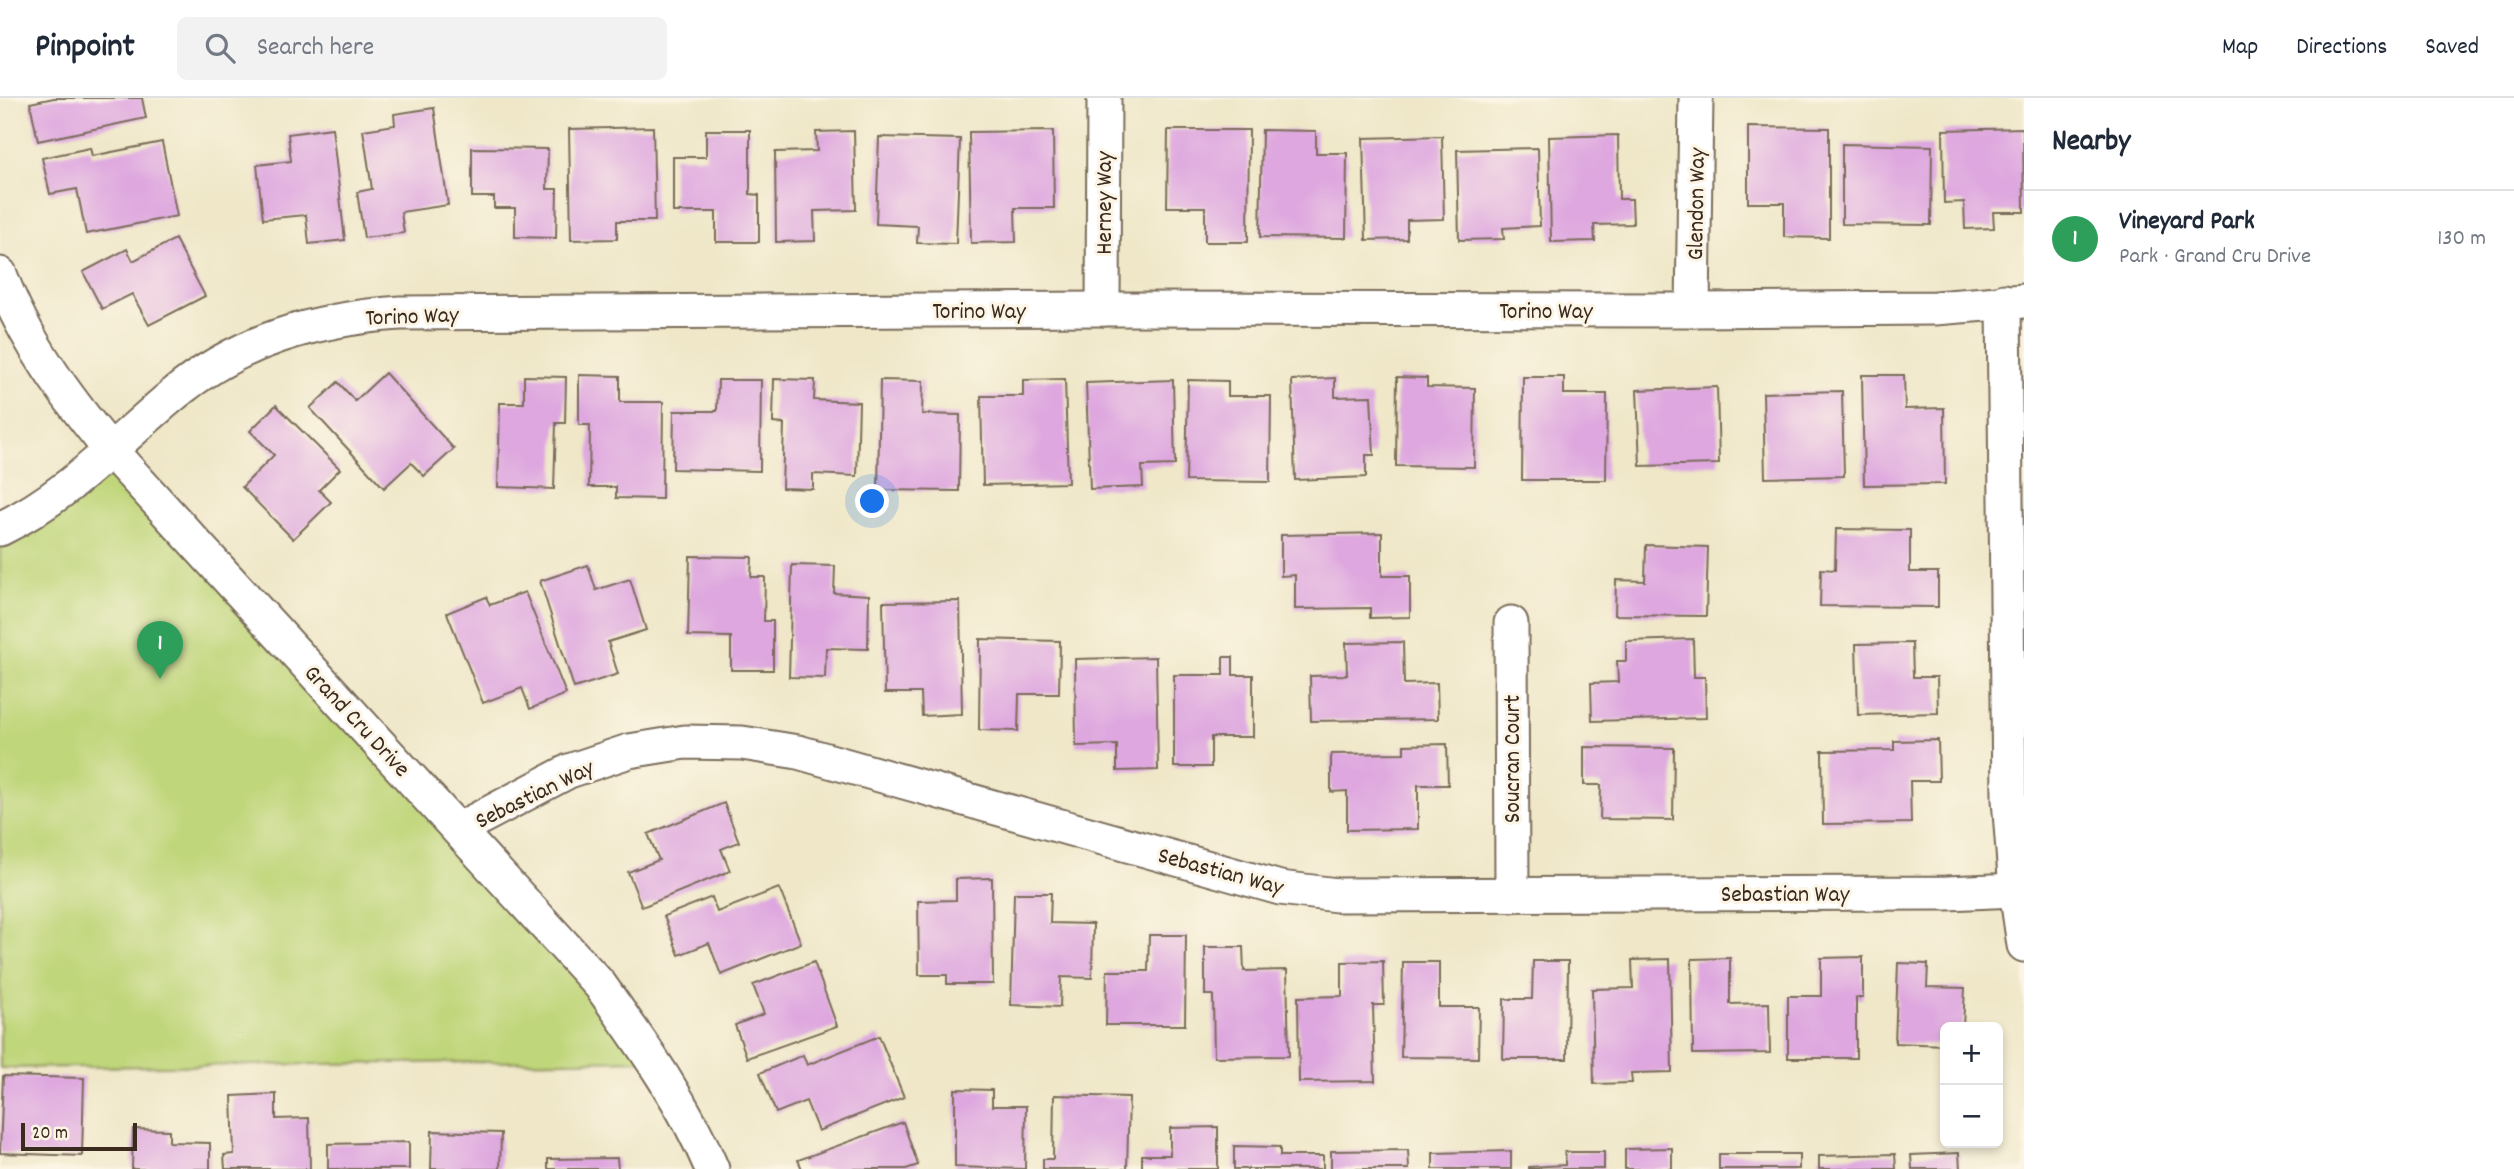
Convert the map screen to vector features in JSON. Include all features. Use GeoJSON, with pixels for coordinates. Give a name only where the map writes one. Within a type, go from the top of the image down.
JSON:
{"type":"FeatureCollection","features":[{"type":"Feature","properties":{"kind":"street","name":"Herney Way"},"geometry":{"type":"LineString","coordinates":[[1103,309],[1104,98]]}},
{"type":"Feature","properties":{"kind":"street","name":"Glendon Way"},"geometry":{"type":"LineString","coordinates":[[1693,310],[1696,98]]}},
{"type":"Feature","properties":{"kind":"street","name":"Grand Cru Drive"},"geometry":{"type":"LineString","coordinates":[[0,274],[33,343],[74,406],[111,451],[600,985],[653,1060],[699,1140],[712,1169]]}},
{"type":"Feature","properties":{"kind":"street","name":"Torino Way"},"geometry":{"type":"LineString","coordinates":[[0,529],[29,515],[80,478],[173,394],[209,368],[269,338],[356,316],[400,313],[1103,309],[1693,310],[1935,307],[2014,301]]}},
{"type":"Feature","properties":{"kind":"street"},"geometry":{"type":"LineString","coordinates":[[2014,301],[2009,799],[2024,945]]}},
{"type":"Feature","properties":{"kind":"street","name":"Soucran Court"},"geometry":{"type":"LineString","coordinates":[[1510,624],[1511,895]]}},
{"type":"Feature","properties":{"kind":"street","name":"Sebastian Way"},"geometry":{"type":"LineString","coordinates":[[459,830],[569,771],[629,751],[685,743],[742,743],[798,752],[1280,888],[1338,895],[1947,893],[2017,890]]}},
{"type":"Feature","properties":{"kind":"green space"},"geometry":{"type":"Polygon","coordinates":[[[111,451],[653,1060],[0,1068],[0,529],[111,451]]]}},
{"type":"Feature","properties":{"kind":"building"},"geometry":{"type":"Polygon","coordinates":[[[54,98],[142,98],[146,118],[38,141],[30,103],[54,98]]]}},
{"type":"Feature","properties":{"kind":"building"},"geometry":{"type":"Polygon","coordinates":[[[434,108],[448,205],[401,212],[404,233],[364,238],[357,192],[372,189],[363,130],[395,125],[394,114],[434,108]]]}},
{"type":"Feature","properties":{"kind":"building"},"geometry":{"type":"Polygon","coordinates":[[[653,127],[655,221],[617,221],[617,239],[571,240],[569,129],[653,127]]]}},
{"type":"Feature","properties":{"kind":"building"},"geometry":{"type":"Polygon","coordinates":[[[1748,127],[1829,128],[1829,238],[1784,237],[1784,203],[1748,203],[1748,127]]]}},
{"type":"Feature","properties":{"kind":"building"},"geometry":{"type":"Polygon","coordinates":[[[332,128],[345,240],[309,244],[306,215],[263,219],[257,165],[291,161],[288,134],[332,128]]]}},
{"type":"Feature","properties":{"kind":"building"},"geometry":{"type":"Polygon","coordinates":[[[2023,128],[2024,212],[1993,212],[1994,228],[1965,229],[1964,202],[1944,203],[1943,130],[2023,128]]]}},
{"type":"Feature","properties":{"kind":"building"},"geometry":{"type":"Polygon","coordinates":[[[706,130],[750,130],[750,194],[759,195],[759,242],[716,242],[716,212],[673,212],[673,157],[706,157],[706,130]]]}},
{"type":"Feature","properties":{"kind":"building"},"geometry":{"type":"Polygon","coordinates":[[[1168,130],[1249,130],[1248,242],[1205,242],[1205,207],[1167,207],[1168,130]]]}},
{"type":"Feature","properties":{"kind":"building"},"geometry":{"type":"Polygon","coordinates":[[[1262,130],[1316,131],[1316,153],[1347,153],[1346,238],[1260,237],[1262,130]]]}},
{"type":"Feature","properties":{"kind":"building"},"geometry":{"type":"Polygon","coordinates":[[[854,131],[856,210],[814,211],[815,241],[776,242],[775,152],[817,151],[816,132],[854,131]]]}},
{"type":"Feature","properties":{"kind":"building"},"geometry":{"type":"Polygon","coordinates":[[[1053,131],[1054,208],[1015,208],[1016,242],[971,243],[969,132],[1053,131]]]}},
{"type":"Feature","properties":{"kind":"building"},"geometry":{"type":"Polygon","coordinates":[[[1618,135],[1619,199],[1632,199],[1633,224],[1594,225],[1595,241],[1551,242],[1549,137],[1618,135]]]}},
{"type":"Feature","properties":{"kind":"building"},"geometry":{"type":"Polygon","coordinates":[[[1442,136],[1444,219],[1407,220],[1407,239],[1366,240],[1363,138],[1442,136]]]}},
{"type":"Feature","properties":{"kind":"building"},"geometry":{"type":"Polygon","coordinates":[[[879,137],[960,139],[956,244],[917,243],[918,226],[876,224],[879,137]]]}},
{"type":"Feature","properties":{"kind":"building"},"geometry":{"type":"Polygon","coordinates":[[[162,142],[177,216],[86,234],[77,189],[50,194],[42,158],[90,148],[92,156],[162,142]]]}},
{"type":"Feature","properties":{"kind":"building"},"geometry":{"type":"Polygon","coordinates":[[[1842,144],[1932,146],[1931,225],[1842,224],[1842,144]]]}},
{"type":"Feature","properties":{"kind":"building"},"geometry":{"type":"Polygon","coordinates":[[[472,148],[548,149],[547,189],[557,189],[556,238],[515,237],[515,208],[494,208],[494,197],[472,197],[472,148]]]}},
{"type":"Feature","properties":{"kind":"building"},"geometry":{"type":"Polygon","coordinates":[[[1538,148],[1540,226],[1503,228],[1504,239],[1459,240],[1457,150],[1538,148]]]}},
{"type":"Feature","properties":{"kind":"building"},"geometry":{"type":"Polygon","coordinates":[[[175,239],[205,296],[149,325],[132,294],[102,309],[83,272],[127,249],[133,261],[175,239]]]}},
{"type":"Feature","properties":{"kind":"building"},"geometry":{"type":"Polygon","coordinates":[[[385,373],[454,449],[424,476],[411,463],[384,488],[310,408],[338,382],[355,401],[385,373]]]}},
{"type":"Feature","properties":{"kind":"building"},"geometry":{"type":"Polygon","coordinates":[[[579,375],[620,376],[620,402],[663,402],[662,499],[616,498],[616,487],[589,487],[590,425],[579,425],[579,375]]]}},
{"type":"Feature","properties":{"kind":"building"},"geometry":{"type":"Polygon","coordinates":[[[1862,375],[1904,375],[1905,409],[1944,408],[1945,484],[1864,485],[1862,375]]]}},
{"type":"Feature","properties":{"kind":"building"},"geometry":{"type":"Polygon","coordinates":[[[524,376],[566,377],[565,423],[556,423],[554,489],[498,487],[500,403],[524,403],[524,376]]]}},
{"type":"Feature","properties":{"kind":"building"},"geometry":{"type":"Polygon","coordinates":[[[1397,377],[1427,378],[1427,387],[1475,388],[1474,467],[1396,466],[1397,377]]]}},
{"type":"Feature","properties":{"kind":"building"},"geometry":{"type":"Polygon","coordinates":[[[1523,377],[1564,377],[1564,394],[1607,394],[1606,480],[1522,480],[1523,377]]]}},
{"type":"Feature","properties":{"kind":"building"},"geometry":{"type":"Polygon","coordinates":[[[1335,378],[1335,397],[1371,396],[1374,455],[1366,455],[1366,477],[1295,480],[1292,380],[1335,378]]]}},
{"type":"Feature","properties":{"kind":"building"},"geometry":{"type":"Polygon","coordinates":[[[774,379],[815,380],[814,400],[859,402],[857,476],[813,474],[813,489],[782,488],[784,424],[773,423],[774,379]]]}},
{"type":"Feature","properties":{"kind":"building"},"geometry":{"type":"Polygon","coordinates":[[[1065,379],[1068,483],[983,485],[981,396],[1023,396],[1023,380],[1065,379]]]}},
{"type":"Feature","properties":{"kind":"building"},"geometry":{"type":"Polygon","coordinates":[[[718,380],[761,380],[760,471],[673,469],[674,411],[717,411],[718,380]]]}},
{"type":"Feature","properties":{"kind":"building"},"geometry":{"type":"Polygon","coordinates":[[[880,380],[923,381],[922,414],[960,415],[959,491],[878,490],[880,380]]]}},
{"type":"Feature","properties":{"kind":"building"},"geometry":{"type":"Polygon","coordinates":[[[1173,380],[1175,465],[1142,466],[1143,487],[1090,489],[1086,383],[1173,380]]]}},
{"type":"Feature","properties":{"kind":"building"},"geometry":{"type":"Polygon","coordinates":[[[1188,380],[1228,381],[1228,396],[1271,396],[1270,482],[1186,481],[1188,380]]]}},
{"type":"Feature","properties":{"kind":"building"},"geometry":{"type":"Polygon","coordinates":[[[1717,387],[1719,464],[1640,466],[1637,390],[1717,387]]]}},
{"type":"Feature","properties":{"kind":"building"},"geometry":{"type":"Polygon","coordinates":[[[1842,391],[1844,476],[1765,478],[1763,393],[1842,391]]]}},
{"type":"Feature","properties":{"kind":"building"},"geometry":{"type":"Polygon","coordinates":[[[276,405],[340,469],[319,490],[331,502],[293,539],[242,487],[274,455],[250,431],[276,405]]]}},
{"type":"Feature","properties":{"kind":"building"},"geometry":{"type":"Polygon","coordinates":[[[1836,529],[1910,530],[1910,572],[1938,572],[1938,607],[1820,606],[1821,569],[1835,570],[1836,529]]]}},
{"type":"Feature","properties":{"kind":"building"},"geometry":{"type":"Polygon","coordinates":[[[1382,533],[1382,576],[1410,576],[1410,617],[1370,618],[1370,608],[1295,609],[1295,575],[1281,576],[1281,535],[1382,533]]]}},
{"type":"Feature","properties":{"kind":"building"},"geometry":{"type":"Polygon","coordinates":[[[1646,545],[1708,547],[1706,616],[1615,615],[1616,580],[1645,581],[1646,545]]]}},
{"type":"Feature","properties":{"kind":"building"},"geometry":{"type":"Polygon","coordinates":[[[690,556],[752,557],[751,577],[765,577],[764,621],[773,621],[773,670],[731,670],[731,637],[688,636],[690,556]]]}},
{"type":"Feature","properties":{"kind":"building"},"geometry":{"type":"Polygon","coordinates":[[[588,565],[596,590],[630,579],[646,630],[608,642],[618,674],[574,688],[540,581],[588,565]]]}},
{"type":"Feature","properties":{"kind":"building"},"geometry":{"type":"Polygon","coordinates":[[[792,565],[835,566],[834,593],[869,595],[868,649],[826,648],[825,678],[789,677],[792,565]]]}},
{"type":"Feature","properties":{"kind":"building"},"geometry":{"type":"Polygon","coordinates":[[[525,592],[566,694],[530,709],[522,688],[483,703],[447,613],[486,597],[490,605],[525,592]]]}},
{"type":"Feature","properties":{"kind":"building"},"geometry":{"type":"Polygon","coordinates":[[[960,601],[962,714],[922,716],[921,693],[885,693],[883,602],[960,601]]]}},
{"type":"Feature","properties":{"kind":"building"},"geometry":{"type":"Polygon","coordinates":[[[980,639],[1060,641],[1059,694],[1019,694],[1018,731],[979,730],[980,639]]]}},
{"type":"Feature","properties":{"kind":"building"},"geometry":{"type":"Polygon","coordinates":[[[1693,639],[1694,677],[1705,677],[1706,718],[1592,721],[1591,683],[1618,682],[1617,661],[1626,661],[1626,641],[1693,639]]]}},
{"type":"Feature","properties":{"kind":"building"},"geometry":{"type":"Polygon","coordinates":[[[1403,642],[1404,684],[1437,683],[1438,719],[1311,721],[1310,676],[1347,675],[1346,643],[1403,642]]]}},
{"type":"Feature","properties":{"kind":"building"},"geometry":{"type":"Polygon","coordinates":[[[1912,643],[1913,677],[1937,677],[1938,713],[1858,715],[1856,644],[1912,643]]]}},
{"type":"Feature","properties":{"kind":"building"},"geometry":{"type":"Polygon","coordinates":[[[1156,657],[1158,770],[1117,771],[1117,745],[1076,746],[1075,659],[1156,657]]]}},
{"type":"Feature","properties":{"kind":"building"},"geometry":{"type":"Polygon","coordinates":[[[1223,657],[1233,657],[1233,675],[1253,675],[1253,737],[1211,737],[1211,767],[1174,767],[1174,675],[1223,675],[1223,657]]]}},
{"type":"Feature","properties":{"kind":"building"},"geometry":{"type":"Polygon","coordinates":[[[1938,740],[1939,781],[1910,781],[1911,823],[1823,824],[1822,751],[1894,750],[1894,741],[1938,740]]]}},
{"type":"Feature","properties":{"kind":"building"},"geometry":{"type":"Polygon","coordinates":[[[1447,744],[1448,785],[1418,785],[1418,829],[1347,830],[1347,791],[1331,792],[1331,754],[1404,753],[1404,745],[1447,744]]]}},
{"type":"Feature","properties":{"kind":"building"},"geometry":{"type":"Polygon","coordinates":[[[1584,747],[1674,748],[1673,820],[1600,819],[1601,785],[1584,785],[1584,747]]]}},
{"type":"Feature","properties":{"kind":"building"},"geometry":{"type":"Polygon","coordinates":[[[724,803],[739,842],[721,849],[730,871],[642,907],[628,872],[659,860],[648,834],[724,803]]]}},
{"type":"Feature","properties":{"kind":"building"},"geometry":{"type":"Polygon","coordinates":[[[992,878],[993,984],[947,984],[947,975],[919,975],[918,901],[956,900],[956,879],[992,878]]]}},
{"type":"Feature","properties":{"kind":"building"},"geometry":{"type":"Polygon","coordinates":[[[779,888],[801,943],[721,975],[709,943],[679,955],[664,916],[712,897],[717,912],[779,888]]]}},
{"type":"Feature","properties":{"kind":"building"},"geometry":{"type":"Polygon","coordinates":[[[1014,893],[1051,893],[1050,923],[1093,924],[1092,978],[1061,977],[1060,1007],[1011,1005],[1014,893]]]}},
{"type":"Feature","properties":{"kind":"building"},"geometry":{"type":"Polygon","coordinates":[[[1149,935],[1186,935],[1185,1025],[1106,1025],[1107,971],[1148,971],[1149,935]]]}},
{"type":"Feature","properties":{"kind":"building"},"geometry":{"type":"Polygon","coordinates":[[[1205,947],[1243,947],[1244,971],[1287,970],[1289,1056],[1214,1057],[1213,995],[1205,995],[1205,947]]]}},
{"type":"Feature","properties":{"kind":"building"},"geometry":{"type":"Polygon","coordinates":[[[1863,957],[1863,998],[1856,998],[1856,1058],[1788,1058],[1788,996],[1821,996],[1821,958],[1863,957]]]}},
{"type":"Feature","properties":{"kind":"building"},"geometry":{"type":"Polygon","coordinates":[[[1730,958],[1730,1004],[1769,1003],[1770,1053],[1693,1054],[1692,959],[1730,958]]]}},
{"type":"Feature","properties":{"kind":"building"},"geometry":{"type":"Polygon","coordinates":[[[1670,959],[1672,1072],[1631,1073],[1632,1083],[1594,1084],[1592,989],[1633,988],[1632,960],[1670,959]]]}},
{"type":"Feature","properties":{"kind":"building"},"geometry":{"type":"Polygon","coordinates":[[[1383,961],[1384,1005],[1373,1005],[1375,1081],[1299,1082],[1298,997],[1342,996],[1342,962],[1383,961]]]}},
{"type":"Feature","properties":{"kind":"building"},"geometry":{"type":"Polygon","coordinates":[[[1533,961],[1568,961],[1567,1059],[1503,1059],[1504,999],[1532,999],[1533,961]]]}},
{"type":"Feature","properties":{"kind":"building"},"geometry":{"type":"Polygon","coordinates":[[[814,962],[837,1026],[747,1058],[735,1025],[764,1014],[753,985],[814,962]]]}},
{"type":"Feature","properties":{"kind":"building"},"geometry":{"type":"Polygon","coordinates":[[[1403,962],[1439,962],[1439,1007],[1479,1007],[1478,1058],[1401,1057],[1403,962]]]}},
{"type":"Feature","properties":{"kind":"building"},"geometry":{"type":"Polygon","coordinates":[[[1898,963],[1928,964],[1927,987],[1965,988],[1963,1022],[1940,1022],[1940,1045],[1895,1043],[1898,963]]]}},
{"type":"Feature","properties":{"kind":"building"},"geometry":{"type":"Polygon","coordinates":[[[879,1036],[904,1097],[818,1131],[806,1101],[776,1113],[760,1073],[803,1055],[807,1065],[879,1036]]]}},
{"type":"Feature","properties":{"kind":"building"},"geometry":{"type":"Polygon","coordinates":[[[3,1076],[84,1078],[82,1156],[0,1153],[3,1076]]]}},
{"type":"Feature","properties":{"kind":"building"},"geometry":{"type":"Polygon","coordinates":[[[955,1089],[992,1090],[992,1106],[1026,1106],[1025,1169],[955,1167],[955,1089]]]}},
{"type":"Feature","properties":{"kind":"building"},"geometry":{"type":"Polygon","coordinates":[[[276,1094],[276,1119],[309,1118],[310,1169],[225,1169],[224,1155],[234,1154],[232,1096],[276,1094]]]}},
{"type":"Feature","properties":{"kind":"building"},"geometry":{"type":"Polygon","coordinates":[[[1054,1095],[1129,1097],[1127,1169],[1043,1169],[1043,1159],[1053,1159],[1054,1095]]]}},
{"type":"Feature","properties":{"kind":"building"},"geometry":{"type":"Polygon","coordinates":[[[903,1122],[918,1165],[906,1169],[802,1169],[798,1160],[903,1122]]]}},
{"type":"Feature","properties":{"kind":"building"},"geometry":{"type":"Polygon","coordinates":[[[1218,1127],[1218,1169],[1142,1169],[1142,1155],[1170,1155],[1170,1128],[1218,1127]]]}},
{"type":"Feature","properties":{"kind":"building"},"geometry":{"type":"Polygon","coordinates":[[[133,1129],[169,1130],[169,1142],[210,1143],[210,1169],[132,1169],[133,1129]]]}},
{"type":"Feature","properties":{"kind":"building"},"geometry":{"type":"Polygon","coordinates":[[[432,1131],[501,1133],[500,1169],[431,1169],[432,1131]]]}},
{"type":"Feature","properties":{"kind":"building"},"geometry":{"type":"Polygon","coordinates":[[[409,1142],[409,1169],[328,1169],[328,1144],[409,1142]]]}},
{"type":"Feature","properties":{"kind":"building"},"geometry":{"type":"Polygon","coordinates":[[[1234,1146],[1280,1147],[1280,1156],[1323,1156],[1323,1169],[1234,1169],[1234,1146]]]}},
{"type":"Feature","properties":{"kind":"building"},"geometry":{"type":"Polygon","coordinates":[[[1672,1148],[1672,1169],[1625,1169],[1625,1149],[1672,1148]]]}},
{"type":"Feature","properties":{"kind":"building"},"geometry":{"type":"Polygon","coordinates":[[[1408,1150],[1409,1169],[1331,1169],[1331,1151],[1408,1150]]]}},
{"type":"Feature","properties":{"kind":"building"},"geometry":{"type":"Polygon","coordinates":[[[1511,1151],[1511,1169],[1433,1169],[1433,1153],[1511,1151]]]}},
{"type":"Feature","properties":{"kind":"building"},"geometry":{"type":"Polygon","coordinates":[[[1565,1152],[1604,1152],[1604,1169],[1529,1169],[1565,1165],[1565,1152]]]}},
{"type":"Feature","properties":{"kind":"building"},"geometry":{"type":"Polygon","coordinates":[[[1959,1153],[1960,1169],[1912,1169],[1911,1155],[1959,1153]]]}},
{"type":"Feature","properties":{"kind":"building"},"geometry":{"type":"Polygon","coordinates":[[[1719,1154],[1799,1154],[1799,1169],[1719,1169],[1719,1154]]]}},
{"type":"Feature","properties":{"kind":"building"},"geometry":{"type":"Polygon","coordinates":[[[1895,1154],[1896,1169],[1819,1169],[1819,1156],[1895,1154]]]}},
{"type":"Feature","properties":{"kind":"building"},"geometry":{"type":"Polygon","coordinates":[[[617,1158],[618,1169],[548,1169],[548,1159],[617,1158]]]}},
{"type":"Feature","properties":{"kind":"place","name":"Vineyard Park"},"geometry":{"type":"Point","coordinates":[160,679]}}]}
